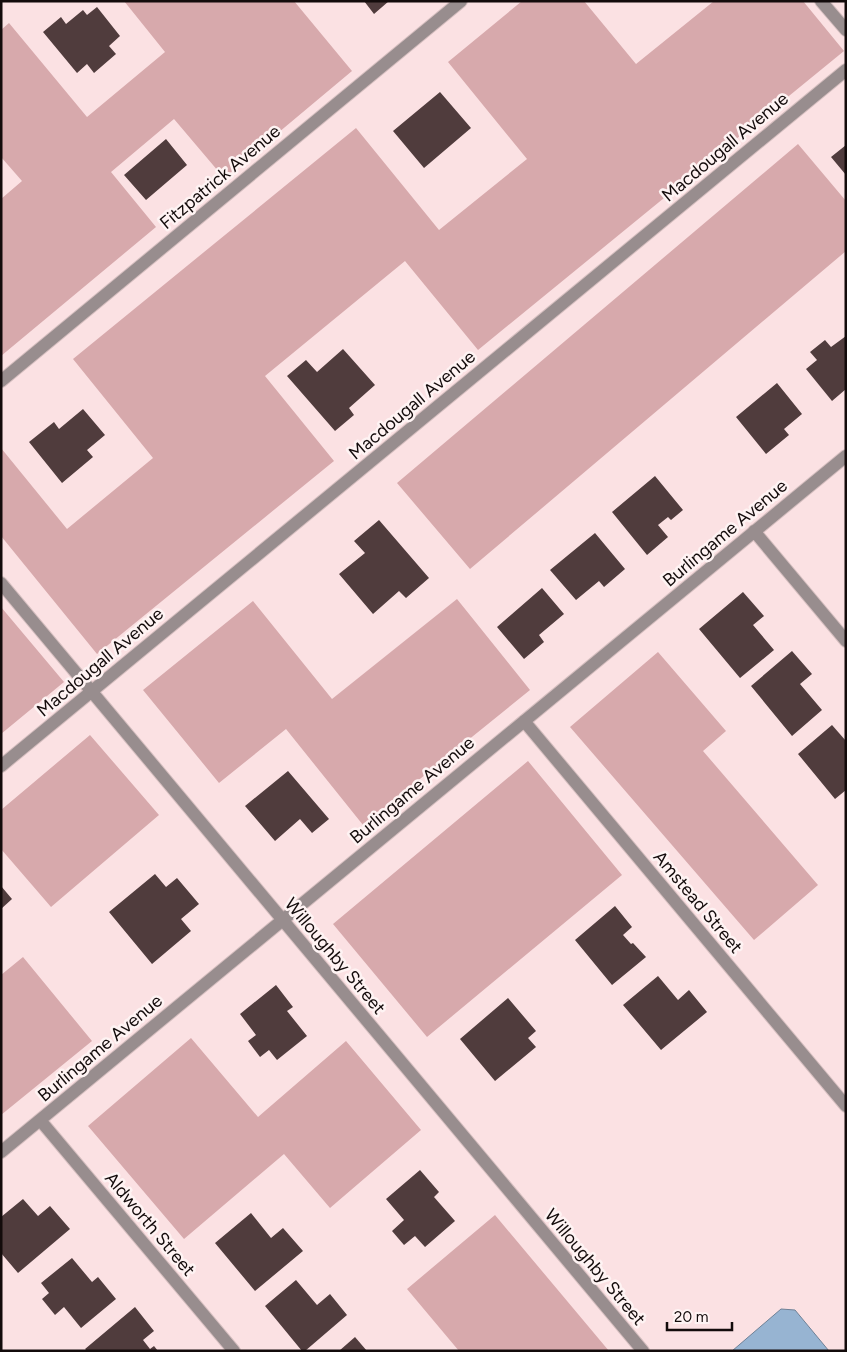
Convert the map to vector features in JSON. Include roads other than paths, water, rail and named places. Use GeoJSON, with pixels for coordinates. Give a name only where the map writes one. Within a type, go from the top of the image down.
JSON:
{"type":"FeatureCollection","features":[{"type":"Feature","properties":{"kind":"street","name":"Fitzpatrick Avenue"},"geometry":{"type":"LineString","coordinates":[[1,381],[461,1]]}},
{"type":"Feature","properties":{"kind":"street"},"geometry":{"type":"LineString","coordinates":[[822,1],[846,30]]}},
{"type":"Feature","properties":{"kind":"street","name":"Macdougall Avenue"},"geometry":{"type":"LineString","coordinates":[[1,766],[846,70]]}},
{"type":"Feature","properties":{"kind":"street","name":"Burlingame Avenue"},"geometry":{"type":"LineString","coordinates":[[1,1152],[846,456]]}},
{"type":"Feature","properties":{"kind":"street"},"geometry":{"type":"LineString","coordinates":[[754,531],[846,641]]}},
{"type":"Feature","properties":{"kind":"street","name":"Willoughby Street"},"geometry":{"type":"LineString","coordinates":[[1,584],[643,1351]]}},
{"type":"Feature","properties":{"kind":"street","name":"Amstead Street"},"geometry":{"type":"LineString","coordinates":[[524,721],[846,1106]]}},
{"type":"Feature","properties":{"kind":"street","name":"Aldworth Street"},"geometry":{"type":"LineString","coordinates":[[40,1120],[234,1351]]}},
{"type":"Feature","properties":{"kind":"water"},"geometry":{"type":"Polygon","coordinates":[[[781,1309],[795,1310],[829,1351],[732,1351],[781,1309]]]}}]}
